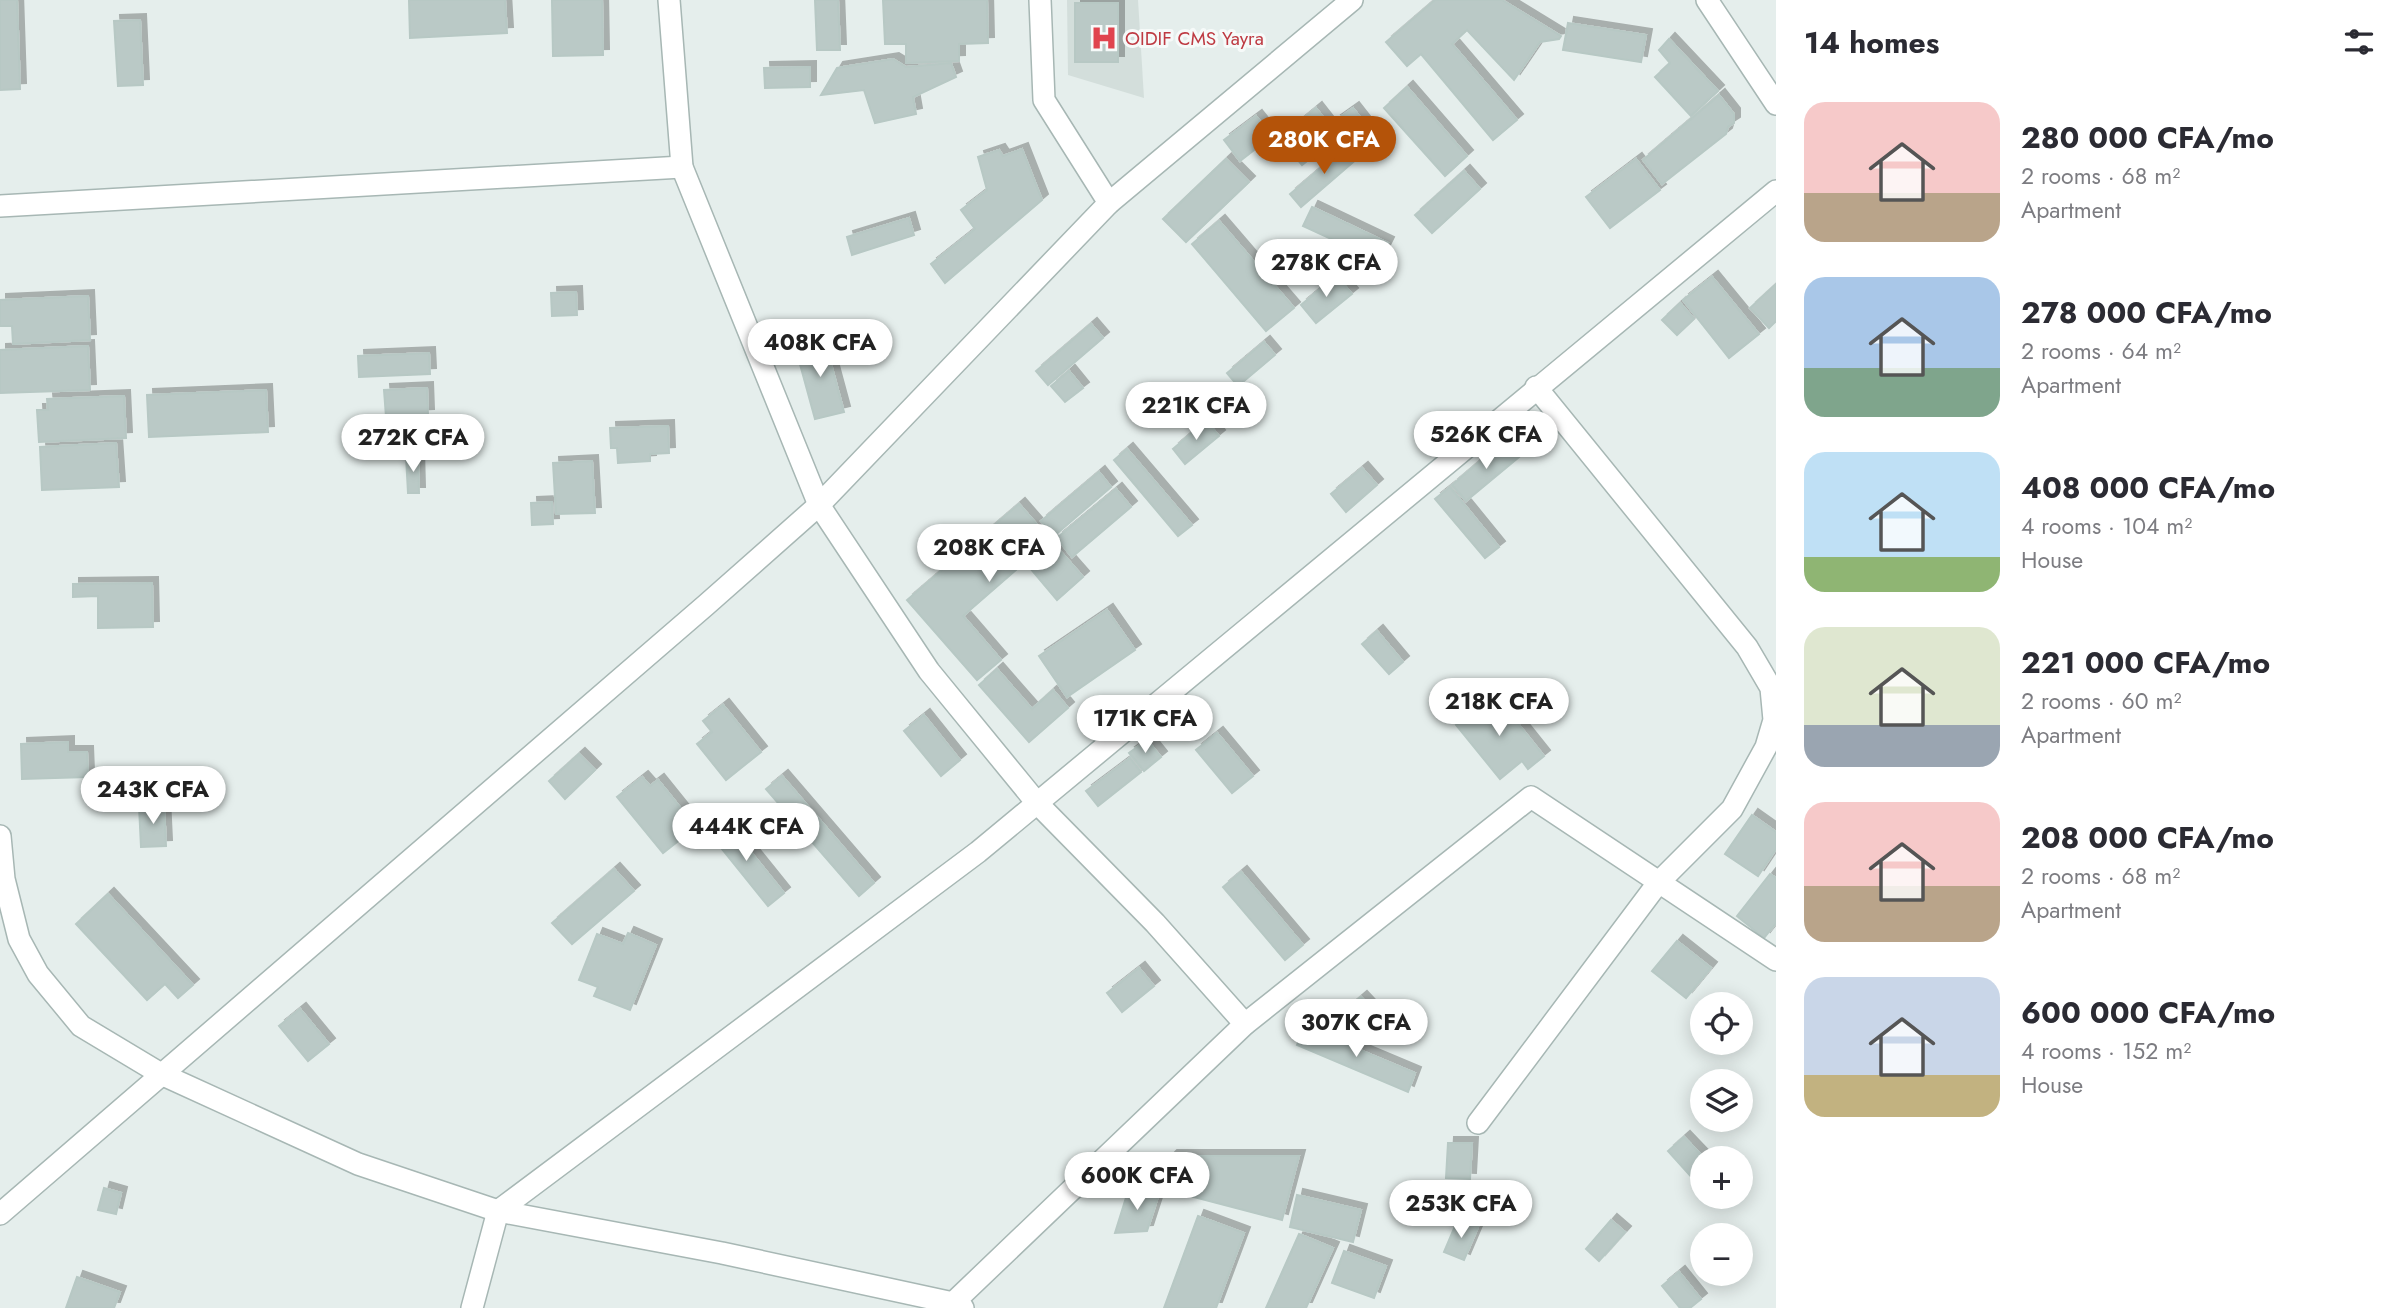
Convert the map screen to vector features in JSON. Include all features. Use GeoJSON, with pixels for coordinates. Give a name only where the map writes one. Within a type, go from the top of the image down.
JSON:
{"type":"FeatureCollection","features":[{"type":"Feature","properties":{"kind":"street"},"geometry":{"type":"LineString","coordinates":[[669,0],[682,167],[819,505],[929,671],[1037,803],[1155,923],[1245,1024]]}},
{"type":"Feature","properties":{"kind":"street"},"geometry":{"type":"LineString","coordinates":[[1040,0],[1044,100],[1109,203]]}},
{"type":"Feature","properties":{"kind":"street"},"geometry":{"type":"LineString","coordinates":[[0,1214],[819,505],[1109,203],[1352,0]]}},
{"type":"Feature","properties":{"kind":"street"},"geometry":{"type":"LineString","coordinates":[[1707,0],[1776,104]]}},
{"type":"Feature","properties":{"kind":"street"},"geometry":{"type":"LineString","coordinates":[[0,206],[682,167]]}},
{"type":"Feature","properties":{"kind":"street"},"geometry":{"type":"LineString","coordinates":[[472,1308],[498,1211],[967,860],[1776,191]]}},
{"type":"Feature","properties":{"kind":"street"},"geometry":{"type":"LineString","coordinates":[[1478,1123],[1658,883],[1732,809],[1766,747],[1774,720],[1771,688],[1747,647],[1536,387]]}},
{"type":"Feature","properties":{"kind":"street"},"geometry":{"type":"LineString","coordinates":[[0,836],[4,879],[19,939],[38,974],[81,1026],[161,1074],[358,1164],[498,1211],[722,1253],[958,1305],[1245,1024],[1531,797],[1776,960]]}},
{"type":"Feature","properties":{"kind":"shaded area","name":"OIDIF CMS Yayra"},"geometry":{"type":"Polygon","coordinates":[[[1067,0],[1138,0],[1144,98],[1068,75],[1067,0]]]}},
{"type":"Feature","properties":{"kind":"building"},"geometry":{"type":"Polygon","coordinates":[[[0,0],[17,0],[20,89],[0,90],[0,0]]]}},
{"type":"Feature","properties":{"kind":"building"},"geometry":{"type":"Polygon","coordinates":[[[409,0],[505,0],[507,33],[410,38],[409,0]]]}},
{"type":"Feature","properties":{"kind":"building"},"geometry":{"type":"Polygon","coordinates":[[[552,0],[602,0],[603,55],[553,56],[552,0]]]}},
{"type":"Feature","properties":{"kind":"building"},"geometry":{"type":"Polygon","coordinates":[[[815,0],[838,0],[840,50],[817,50],[815,0]]]}},
{"type":"Feature","properties":{"kind":"building"},"geometry":{"type":"Polygon","coordinates":[[[883,0],[987,0],[988,43],[959,44],[959,61],[906,63],[906,44],[885,44],[883,0]]]}},
{"type":"Feature","properties":{"kind":"building"},"geometry":{"type":"Polygon","coordinates":[[[1435,0],[1502,0],[1561,36],[1559,39],[1540,42],[1514,80],[1467,30],[1452,44],[1517,120],[1493,140],[1421,54],[1407,66],[1386,42],[1435,0]]]}},
{"type":"Feature","properties":{"kind":"building"},"geometry":{"type":"Polygon","coordinates":[[[1075,3],[1118,3],[1118,62],[1075,62],[1075,3]]]}},
{"type":"Feature","properties":{"kind":"building"},"geometry":{"type":"Polygon","coordinates":[[[140,20],[143,85],[118,86],[114,21],[140,20]]]}},
{"type":"Feature","properties":{"kind":"building"},"geometry":{"type":"Polygon","coordinates":[[[1568,23],[1646,35],[1641,62],[1563,50],[1568,23]]]}},
{"type":"Feature","properties":{"kind":"building"},"geometry":{"type":"Polygon","coordinates":[[[1669,39],[1718,91],[1691,116],[1655,77],[1670,63],[1659,50],[1669,39]]]}},
{"type":"Feature","properties":{"kind":"building"},"geometry":{"type":"Polygon","coordinates":[[[893,59],[906,67],[951,63],[956,77],[913,97],[916,114],[875,123],[864,90],[821,95],[837,68],[893,59]]]}},
{"type":"Feature","properties":{"kind":"building"},"geometry":{"type":"Polygon","coordinates":[[[810,67],[810,87],[765,88],[764,68],[810,67]]]}},
{"type":"Feature","properties":{"kind":"building"},"geometry":{"type":"Polygon","coordinates":[[[1407,87],[1467,156],[1445,176],[1384,108],[1407,87]]]}},
{"type":"Feature","properties":{"kind":"building"},"geometry":{"type":"Polygon","coordinates":[[[1719,95],[1734,114],[1734,123],[1728,127],[1726,134],[1662,184],[1643,160],[1719,95]]]}},
{"type":"Feature","properties":{"kind":"building"},"geometry":{"type":"Polygon","coordinates":[[[1316,108],[1338,136],[1302,165],[1280,138],[1316,108]]]}},
{"type":"Feature","properties":{"kind":"building"},"geometry":{"type":"Polygon","coordinates":[[[1353,108],[1375,136],[1358,150],[1335,121],[1353,108]]]}},
{"type":"Feature","properties":{"kind":"building"},"geometry":{"type":"Polygon","coordinates":[[[1256,116],[1272,136],[1240,161],[1224,140],[1256,116]]]}},
{"type":"Feature","properties":{"kind":"building"},"geometry":{"type":"Polygon","coordinates":[[[1347,146],[1358,158],[1301,207],[1290,194],[1347,146]]]}},
{"type":"Feature","properties":{"kind":"building"},"geometry":{"type":"Polygon","coordinates":[[[1022,149],[1042,200],[945,283],[931,264],[975,229],[961,210],[987,190],[978,157],[999,150],[1003,156],[1022,149]]]}},
{"type":"Feature","properties":{"kind":"building"},"geometry":{"type":"Polygon","coordinates":[[[1226,159],[1249,182],[1186,242],[1163,219],[1226,159]]]}},
{"type":"Feature","properties":{"kind":"building"},"geometry":{"type":"Polygon","coordinates":[[[1636,159],[1660,190],[1610,228],[1586,197],[1636,159]]]}},
{"type":"Feature","properties":{"kind":"building"},"geometry":{"type":"Polygon","coordinates":[[[1464,171],[1480,189],[1432,233],[1415,215],[1464,171]]]}},
{"type":"Feature","properties":{"kind":"building"},"geometry":{"type":"Polygon","coordinates":[[[1312,207],[1388,243],[1379,261],[1303,226],[1312,207]]]}},
{"type":"Feature","properties":{"kind":"building"},"geometry":{"type":"Polygon","coordinates":[[[909,218],[914,235],[852,255],[847,237],[909,218]]]}},
{"type":"Feature","properties":{"kind":"building"},"geometry":{"type":"Polygon","coordinates":[[[1219,221],[1294,308],[1266,331],[1192,244],[1219,221]]]}},
{"type":"Feature","properties":{"kind":"building"},"geometry":{"type":"Polygon","coordinates":[[[1336,276],[1352,294],[1316,323],[1301,305],[1336,276]]]}},
{"type":"Feature","properties":{"kind":"building"},"geometry":{"type":"Polygon","coordinates":[[[1712,277],[1759,334],[1729,358],[1683,300],[1712,277]]]}},
{"type":"Feature","properties":{"kind":"building"},"geometry":{"type":"Polygon","coordinates":[[[1776,284],[1776,321],[1769,328],[1750,308],[1776,284]]]}},
{"type":"Feature","properties":{"kind":"building"},"geometry":{"type":"Polygon","coordinates":[[[576,292],[577,315],[552,316],[551,293],[576,292]]]}},
{"type":"Feature","properties":{"kind":"building"},"geometry":{"type":"Polygon","coordinates":[[[88,296],[90,340],[13,344],[12,326],[0,326],[0,300],[88,296]]]}},
{"type":"Feature","properties":{"kind":"building"},"geometry":{"type":"Polygon","coordinates":[[[1680,303],[1694,319],[1677,335],[1662,320],[1680,303]]]}},
{"type":"Feature","properties":{"kind":"building"},"geometry":{"type":"Polygon","coordinates":[[[1091,324],[1103,338],[1048,385],[1036,371],[1091,324]]]}},
{"type":"Feature","properties":{"kind":"building"},"geometry":{"type":"Polygon","coordinates":[[[824,338],[844,412],[815,419],[795,346],[824,338]]]}},
{"type":"Feature","properties":{"kind":"building"},"geometry":{"type":"Polygon","coordinates":[[[1264,342],[1275,355],[1238,386],[1227,373],[1264,342]]]}},
{"type":"Feature","properties":{"kind":"building"},"geometry":{"type":"Polygon","coordinates":[[[88,346],[90,390],[0,393],[0,350],[88,346]]]}},
{"type":"Feature","properties":{"kind":"building"},"geometry":{"type":"Polygon","coordinates":[[[429,353],[430,374],[359,377],[358,356],[429,353]]]}},
{"type":"Feature","properties":{"kind":"building"},"geometry":{"type":"Polygon","coordinates":[[[1069,371],[1083,388],[1065,402],[1051,386],[1069,371]]]}},
{"type":"Feature","properties":{"kind":"building"},"geometry":{"type":"Polygon","coordinates":[[[427,388],[428,415],[386,417],[384,390],[427,388]]]}},
{"type":"Feature","properties":{"kind":"building"},"geometry":{"type":"Polygon","coordinates":[[[266,390],[268,432],[149,437],[147,395],[266,390]]]}},
{"type":"Feature","properties":{"kind":"building"},"geometry":{"type":"Polygon","coordinates":[[[124,396],[126,438],[39,442],[37,410],[48,410],[47,399],[124,396]]]}},
{"type":"Feature","properties":{"kind":"building"},"geometry":{"type":"Polygon","coordinates":[[[1206,421],[1219,436],[1185,464],[1173,449],[1206,421]]]}},
{"type":"Feature","properties":{"kind":"building"},"geometry":{"type":"Polygon","coordinates":[[[668,426],[669,453],[650,454],[650,461],[618,463],[617,448],[611,448],[610,428],[668,426]]]}},
{"type":"Feature","properties":{"kind":"building"},"geometry":{"type":"Polygon","coordinates":[[[1505,440],[1519,457],[1466,501],[1452,485],[1505,440]]]}},
{"type":"Feature","properties":{"kind":"building"},"geometry":{"type":"Polygon","coordinates":[[[116,443],[119,487],[42,490],[40,447],[116,443]]]}},
{"type":"Feature","properties":{"kind":"building"},"geometry":{"type":"Polygon","coordinates":[[[1127,449],[1192,525],[1178,536],[1114,460],[1127,449]]]}},
{"type":"Feature","properties":{"kind":"building"},"geometry":{"type":"Polygon","coordinates":[[[406,456],[418,456],[419,493],[408,493],[406,456]]]}},
{"type":"Feature","properties":{"kind":"building"},"geometry":{"type":"Polygon","coordinates":[[[592,461],[595,513],[556,514],[553,463],[592,461]]]}},
{"type":"Feature","properties":{"kind":"building"},"geometry":{"type":"Polygon","coordinates":[[[1362,468],[1377,485],[1346,512],[1331,494],[1362,468]]]}},
{"type":"Feature","properties":{"kind":"building"},"geometry":{"type":"Polygon","coordinates":[[[1099,472],[1111,487],[1054,536],[1041,521],[1099,472]]]}},
{"type":"Feature","properties":{"kind":"building"},"geometry":{"type":"Polygon","coordinates":[[[1450,487],[1499,547],[1485,558],[1435,499],[1450,487]]]}},
{"type":"Feature","properties":{"kind":"building"},"geometry":{"type":"Polygon","coordinates":[[[1116,489],[1131,507],[1072,557],[1057,538],[1116,489]]]}},
{"type":"Feature","properties":{"kind":"building"},"geometry":{"type":"Polygon","coordinates":[[[552,502],[553,524],[532,525],[531,503],[552,502]]]}},
{"type":"Feature","properties":{"kind":"building"},"geometry":{"type":"Polygon","coordinates":[[[1019,504],[1083,577],[1057,600],[1025,562],[963,616],[1001,660],[977,680],[907,600],[1019,504]]]}},
{"type":"Feature","properties":{"kind":"building"},"geometry":{"type":"Polygon","coordinates":[[[152,583],[153,627],[98,628],[98,596],[73,597],[73,584],[152,583]]]}},
{"type":"Feature","properties":{"kind":"building"},"geometry":{"type":"Polygon","coordinates":[[[1107,610],[1135,650],[1067,697],[1039,656],[1107,610]]]}},
{"type":"Feature","properties":{"kind":"building"},"geometry":{"type":"Polygon","coordinates":[[[1377,631],[1403,662],[1389,674],[1362,644],[1377,631]]]}},
{"type":"Feature","properties":{"kind":"building"},"geometry":{"type":"Polygon","coordinates":[[[997,669],[1032,709],[1053,690],[1068,708],[1029,742],[979,685],[997,669]]]}},
{"type":"Feature","properties":{"kind":"building"},"geometry":{"type":"Polygon","coordinates":[[[1495,695],[1544,756],[1528,769],[1522,761],[1500,779],[1456,725],[1495,695]]]}},
{"type":"Feature","properties":{"kind":"building"},"geometry":{"type":"Polygon","coordinates":[[[723,705],[761,752],[726,780],[697,744],[712,732],[703,721],[723,705]]]}},
{"type":"Feature","properties":{"kind":"building"},"geometry":{"type":"Polygon","coordinates":[[[924,715],[960,760],[941,776],[904,731],[924,715]]]}},
{"type":"Feature","properties":{"kind":"building"},"geometry":{"type":"Polygon","coordinates":[[[1217,733],[1253,776],[1232,793],[1196,750],[1217,733]]]}},
{"type":"Feature","properties":{"kind":"building"},"geometry":{"type":"Polygon","coordinates":[[[1147,740],[1161,757],[1144,771],[1129,753],[1147,740]]]}},
{"type":"Feature","properties":{"kind":"building"},"geometry":{"type":"Polygon","coordinates":[[[68,742],[68,752],[87,752],[88,777],[22,779],[21,744],[68,742]]]}},
{"type":"Feature","properties":{"kind":"building"},"geometry":{"type":"Polygon","coordinates":[[[579,754],[595,770],[565,799],[549,781],[579,754]]]}},
{"type":"Feature","properties":{"kind":"building"},"geometry":{"type":"Polygon","coordinates":[[[1130,758],[1141,772],[1098,806],[1086,791],[1130,758]]]}},
{"type":"Feature","properties":{"kind":"building"},"geometry":{"type":"Polygon","coordinates":[[[782,776],[874,883],[859,896],[766,789],[782,776]]]}},
{"type":"Feature","properties":{"kind":"building"},"geometry":{"type":"Polygon","coordinates":[[[642,777],[650,786],[658,780],[696,827],[663,853],[617,797],[642,777]]]}},
{"type":"Feature","properties":{"kind":"building"},"geometry":{"type":"Polygon","coordinates":[[[164,804],[166,846],[141,847],[139,806],[164,804]]]}},
{"type":"Feature","properties":{"kind":"building"},"geometry":{"type":"Polygon","coordinates":[[[1752,815],[1776,832],[1776,849],[1758,876],[1725,854],[1752,815]]]}},
{"type":"Feature","properties":{"kind":"building"},"geometry":{"type":"Polygon","coordinates":[[[725,820],[784,893],[768,906],[709,833],[725,820]]]}},
{"type":"Feature","properties":{"kind":"building"},"geometry":{"type":"Polygon","coordinates":[[[614,869],[634,891],[572,944],[552,923],[614,869]]]}},
{"type":"Feature","properties":{"kind":"building"},"geometry":{"type":"Polygon","coordinates":[[[1241,872],[1303,945],[1285,960],[1223,887],[1241,872]]]}},
{"type":"Feature","properties":{"kind":"building"},"geometry":{"type":"Polygon","coordinates":[[[1770,874],[1776,878],[1776,923],[1764,938],[1737,916],[1770,874]]]}},
{"type":"Feature","properties":{"kind":"building"},"geometry":{"type":"Polygon","coordinates":[[[108,894],[193,985],[178,998],[165,984],[147,1000],[76,924],[108,894]]]}},
{"type":"Feature","properties":{"kind":"building"},"geometry":{"type":"Polygon","coordinates":[[[628,933],[656,945],[630,1010],[594,996],[598,987],[579,980],[597,934],[623,944],[628,933]]]}},
{"type":"Feature","properties":{"kind":"building"},"geometry":{"type":"Polygon","coordinates":[[[1677,941],[1711,968],[1686,998],[1652,971],[1677,941]]]}},
{"type":"Feature","properties":{"kind":"building"},"geometry":{"type":"Polygon","coordinates":[[[1139,968],[1154,986],[1122,1012],[1107,993],[1139,968]]]}},
{"type":"Feature","properties":{"kind":"building"},"geometry":{"type":"Polygon","coordinates":[[[1361,997],[1375,1012],[1363,1022],[1370,1029],[1354,1043],[1334,1020],[1361,997]]]}},
{"type":"Feature","properties":{"kind":"building"},"geometry":{"type":"Polygon","coordinates":[[[300,1009],[329,1044],[308,1061],[279,1026],[300,1009]]]}},
{"type":"Feature","properties":{"kind":"building"},"geometry":{"type":"Polygon","coordinates":[[[1305,1027],[1415,1073],[1408,1092],[1297,1045],[1305,1027]]]}},
{"type":"Feature","properties":{"kind":"building"},"geometry":{"type":"Polygon","coordinates":[[[1684,1137],[1693,1146],[1690,1146],[1690,1175],[1668,1151],[1684,1137]]]}},
{"type":"Feature","properties":{"kind":"building"},"geometry":{"type":"Polygon","coordinates":[[[1448,1143],[1472,1143],[1470,1179],[1446,1178],[1448,1143]]]}},
{"type":"Feature","properties":{"kind":"building"},"geometry":{"type":"Polygon","coordinates":[[[1171,1156],[1299,1156],[1282,1220],[1144,1184],[1171,1156]]]}},
{"type":"Feature","properties":{"kind":"building"},"geometry":{"type":"Polygon","coordinates":[[[104,1188],[121,1193],[116,1214],[98,1210],[104,1188]]]}},
{"type":"Feature","properties":{"kind":"building"},"geometry":{"type":"Polygon","coordinates":[[[1129,1188],[1158,1197],[1147,1231],[1115,1233],[1129,1188]]]}},
{"type":"Feature","properties":{"kind":"building"},"geometry":{"type":"Polygon","coordinates":[[[1297,1195],[1361,1210],[1353,1242],[1290,1227],[1297,1195]]]}},
{"type":"Feature","properties":{"kind":"building"},"geometry":{"type":"Polygon","coordinates":[[[1198,1216],[1244,1233],[1216,1308],[1164,1308],[1198,1216]]]}},
{"type":"Feature","properties":{"kind":"building"},"geometry":{"type":"Polygon","coordinates":[[[1458,1219],[1478,1227],[1464,1260],[1444,1252],[1458,1219]]]}},
{"type":"Feature","properties":{"kind":"building"},"geometry":{"type":"Polygon","coordinates":[[[1611,1220],[1625,1232],[1599,1261],[1586,1249],[1611,1220]]]}},
{"type":"Feature","properties":{"kind":"building"},"geometry":{"type":"Polygon","coordinates":[[[1299,1234],[1333,1248],[1306,1308],[1266,1308],[1299,1234]]]}},
{"type":"Feature","properties":{"kind":"building"},"geometry":{"type":"Polygon","coordinates":[[[1344,1251],[1386,1266],[1374,1298],[1332,1283],[1344,1251]]]}},
{"type":"Feature","properties":{"kind":"building"},"geometry":{"type":"Polygon","coordinates":[[[1679,1272],[1701,1299],[1690,1308],[1680,1308],[1662,1286],[1679,1272]]]}},
{"type":"Feature","properties":{"kind":"building"},"geometry":{"type":"Polygon","coordinates":[[[77,1277],[120,1292],[114,1308],[66,1308],[77,1277]]]}},
{"type":"Feature","properties":{"kind":"place","name":"OIDIF CMS Yayra"},"geometry":{"type":"Point","coordinates":[1104,38]}}]}
